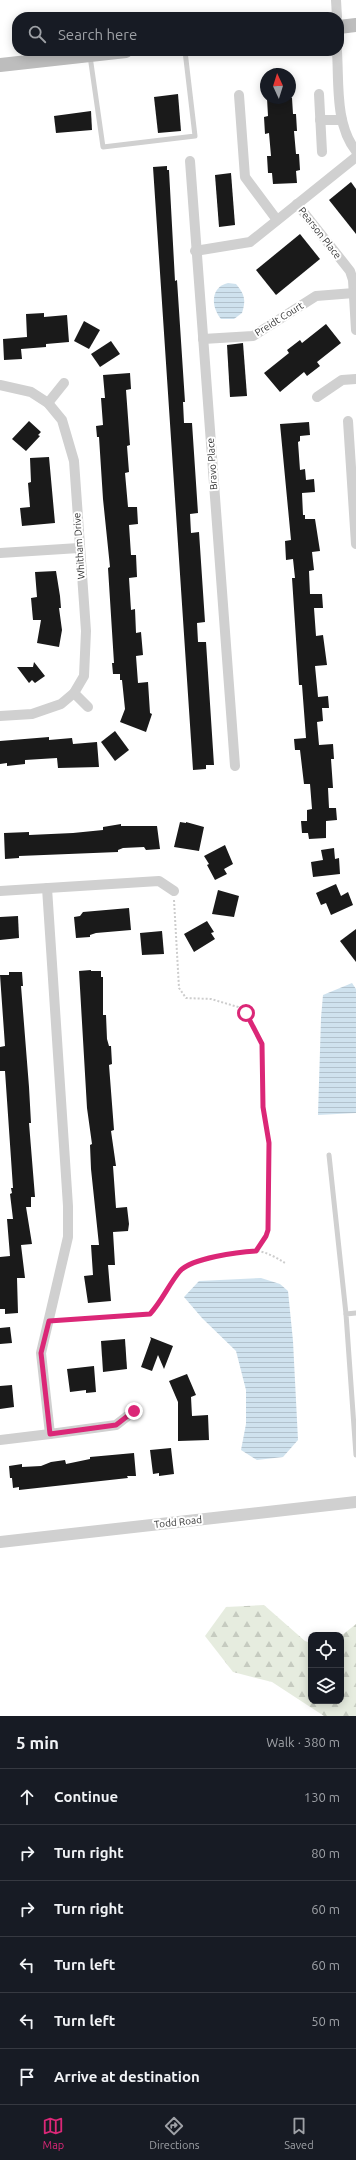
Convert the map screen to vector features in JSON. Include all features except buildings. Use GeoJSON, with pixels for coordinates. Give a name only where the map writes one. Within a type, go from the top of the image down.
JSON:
{"type":"FeatureCollection","features":[{"type":"Feature","properties":{"kind":"main road"},"geometry":{"type":"LineString","coordinates":[[344,26],[356,25]]}},
{"type":"Feature","properties":{"kind":"main road"},"geometry":{"type":"LineString","coordinates":[[0,65],[81,56]]}},
{"type":"Feature","properties":{"kind":"street"},"geometry":{"type":"LineString","coordinates":[[336,0],[337,12]]}},
{"type":"Feature","properties":{"kind":"street"},"geometry":{"type":"LineString","coordinates":[[337,56],[342,120],[346,132],[356,151]]}},
{"type":"Feature","properties":{"kind":"street"},"geometry":{"type":"LineString","coordinates":[[319,94],[322,152]]}},
{"type":"Feature","properties":{"kind":"street"},"geometry":{"type":"LineString","coordinates":[[239,95],[245,177],[278,220]]}},
{"type":"Feature","properties":{"kind":"street"},"geometry":{"type":"LineString","coordinates":[[320,120],[342,120]]}},
{"type":"Feature","properties":{"kind":"street"},"geometry":{"type":"LineString","coordinates":[[195,251],[250,242],[356,157]]}},
{"type":"Feature","properties":{"kind":"street","name":"Bravo Place"},"geometry":{"type":"LineString","coordinates":[[190,161],[195,251],[235,766]]}},
{"type":"Feature","properties":{"kind":"street","name":"Pearson Place"},"geometry":{"type":"LineString","coordinates":[[298,204],[350,271],[354,293],[356,330]]}},
{"type":"Feature","properties":{"kind":"street","name":"Preidt Court"},"geometry":{"type":"LineString","coordinates":[[203,339],[253,336],[316,296],[354,293]]}},
{"type":"Feature","properties":{"kind":"street"},"geometry":{"type":"LineString","coordinates":[[317,397],[342,380],[356,378]]}},
{"type":"Feature","properties":{"kind":"street"},"geometry":{"type":"LineString","coordinates":[[48,403],[64,383]]}},
{"type":"Feature","properties":{"kind":"street","name":"Whitham Drive"},"geometry":{"type":"LineString","coordinates":[[0,385],[31,392],[48,403],[62,420],[74,461],[85,649],[84,676],[74,693]]}},
{"type":"Feature","properties":{"kind":"street"},"geometry":{"type":"LineString","coordinates":[[348,420],[354,493],[356,544]]}},
{"type":"Feature","properties":{"kind":"street"},"geometry":{"type":"LineString","coordinates":[[0,553],[79,548]]}},
{"type":"Feature","properties":{"kind":"street"},"geometry":{"type":"LineString","coordinates":[[0,716],[32,714],[61,704],[74,693],[88,707]]}},
{"type":"Feature","properties":{"kind":"street"},"geometry":{"type":"LineString","coordinates":[[0,891],[159,881],[174,892]]}},
{"type":"Feature","properties":{"kind":"street"},"geometry":{"type":"LineString","coordinates":[[47,888],[68,1229],[68,1237],[41,1353],[50,1434]]}},
{"type":"Feature","properties":{"kind":"street"},"geometry":{"type":"LineString","coordinates":[[0,1440],[116,1425],[134,1411]]}},
{"type":"Feature","properties":{"kind":"street","name":"Todd Road"},"geometry":{"type":"LineString","coordinates":[[0,1542],[356,1502]]}},
{"type":"Feature","properties":{"kind":"lane"},"geometry":{"type":"LineString","coordinates":[[90,56],[103,147],[195,136],[186,56]]}},
{"type":"Feature","properties":{"kind":"lane"},"geometry":{"type":"LineString","coordinates":[[329,1155],[346,1314],[356,1455]]}},
{"type":"Feature","properties":{"kind":"lane"},"geometry":{"type":"LineString","coordinates":[[346,1314],[356,1313]]}},
{"type":"Feature","properties":{"kind":"path"},"geometry":{"type":"LineString","coordinates":[[174,892],[179,988],[186,998],[211,999],[238,1007],[246,1013],[262,1044],[263,1107],[269,1143],[268,1226],[266,1236],[256,1251]]}},
{"type":"Feature","properties":{"kind":"path"},"geometry":{"type":"LineString","coordinates":[[49,1321],[150,1314],[166,1295],[181,1270],[200,1261],[223,1255],[256,1251],[285,1263]]}},
{"type":"Feature","properties":{"kind":"green space"},"geometry":{"type":"Polygon","coordinates":[[[264,1605],[308,1642],[308,1704],[344,1704],[344,1634],[356,1624],[356,1716],[324,1716],[272,1682],[233,1672],[205,1636],[226,1607],[264,1605]]]}},
{"type":"Feature","properties":{"kind":"water"},"geometry":{"type":"Polygon","coordinates":[[[228,283],[236,284],[241,291],[244,298],[243,308],[242,313],[234,319],[221,319],[215,309],[214,298],[218,289],[222,285],[228,283]]]}},
{"type":"Feature","properties":{"kind":"water"},"geometry":{"type":"Polygon","coordinates":[[[352,983],[356,989],[356,1113],[318,1115],[323,995],[352,983]]]}},
{"type":"Feature","properties":{"kind":"water"},"geometry":{"type":"Polygon","coordinates":[[[261,1278],[280,1284],[288,1291],[293,1341],[298,1440],[283,1457],[257,1460],[241,1450],[246,1424],[246,1390],[236,1351],[202,1318],[184,1297],[199,1281],[261,1278]]]}},
{"type":"Feature","properties":{"kind":"route"},"geometry":{"type":"LineString","coordinates":[[134,1411],[116,1425],[50,1434],[41,1353],[49,1321],[150,1314],[166,1295],[181,1270],[200,1261],[230,1253],[256,1251],[263,1242],[268,1233],[269,1143],[263,1107],[262,1044],[246,1013]]}}]}
